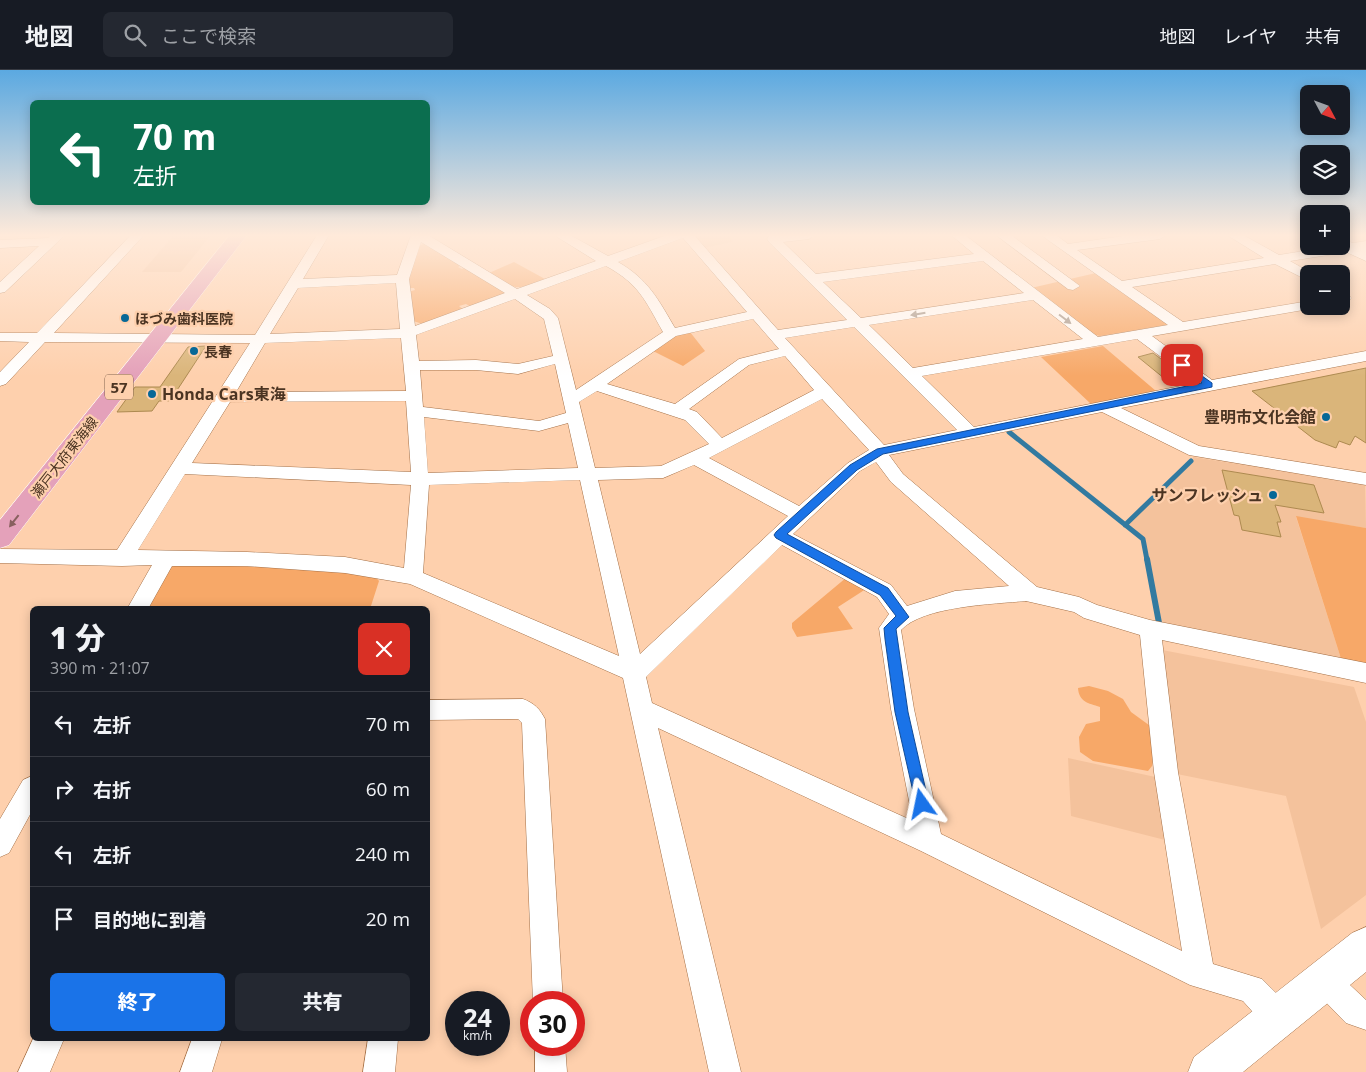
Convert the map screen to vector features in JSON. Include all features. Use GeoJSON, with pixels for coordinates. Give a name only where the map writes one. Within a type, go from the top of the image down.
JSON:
{"type":"FeatureCollection","features":[{"type":"Feature","properties":{"kind":"main road","name":"瀬戸大府東海線"},"geometry":{"type":"LineString","coordinates":[[0,538],[189,282]]}},
{"type":"Feature","properties":{"kind":"main road","name":"瀬戸大府東海線"},"geometry":{"type":"LineString","coordinates":[[0,513],[198,282]]}},
{"type":"Feature","properties":{"kind":"street"},"geometry":{"type":"LineString","coordinates":[[0,381],[94,282]]}},
{"type":"Feature","properties":{"kind":"street"},"geometry":{"type":"LineString","coordinates":[[122,559],[225,397],[293,284],[342,282]]}},
{"type":"Feature","properties":{"kind":"street"},"geometry":{"type":"LineString","coordinates":[[402,282],[412,366],[420,479],[413,577]]}},
{"type":"Feature","properties":{"kind":"street"},"geometry":{"type":"LineString","coordinates":[[496,282],[551,318],[635,673],[725,1072]]}},
{"type":"Feature","properties":{"kind":"street"},"geometry":{"type":"LineString","coordinates":[[0,338],[260,339],[408,333],[551,282]]}},
{"type":"Feature","properties":{"kind":"street"},"geometry":{"type":"LineString","coordinates":[[638,282],[647,291],[670,333]]}},
{"type":"Feature","properties":{"kind":"street"},"geometry":{"type":"LineString","coordinates":[[728,282],[879,452],[897,478],[1031,594]]}},
{"type":"Feature","properties":{"kind":"street"},"geometry":{"type":"LineString","coordinates":[[815,282],[911,373],[969,432]]}},
{"type":"Feature","properties":{"kind":"street"},"geometry":{"type":"LineString","coordinates":[[1017,282],[1096,342]]}},
{"type":"Feature","properties":{"kind":"street"},"geometry":{"type":"LineString","coordinates":[[1067,282],[1073,286]]}},
{"type":"Feature","properties":{"kind":"street"},"geometry":{"type":"LineString","coordinates":[[1115,282],[1182,328]]}},
{"type":"Feature","properties":{"kind":"street"},"geometry":{"type":"LineString","coordinates":[[1120,285],[1142,282]]}},
{"type":"Feature","properties":{"kind":"street"},"geometry":{"type":"LineString","coordinates":[[775,335],[859,324],[1035,296]]}},
{"type":"Feature","properties":{"kind":"street"},"geometry":{"type":"LineString","coordinates":[[911,373],[1300,307]]}},
{"type":"Feature","properties":{"kind":"street"},"geometry":{"type":"LineString","coordinates":[[225,397],[415,404],[540,426],[573,408],[595,385],[670,333],[756,314]]}},
{"type":"Feature","properties":{"kind":"street"},"geometry":{"type":"LineString","coordinates":[[1141,335],[1209,385]]}},
{"type":"Feature","properties":{"kind":"street"},"geometry":{"type":"LineString","coordinates":[[677,410],[744,362],[788,350]]}},
{"type":"Feature","properties":{"kind":"street"},"geometry":{"type":"LineString","coordinates":[[635,673],[801,515],[854,467],[879,452],[969,432],[1366,356]]}},
{"type":"Feature","properties":{"kind":"street"},"geometry":{"type":"LineString","coordinates":[[412,366],[476,365],[518,369],[562,358]]}},
{"type":"Feature","properties":{"kind":"street"},"geometry":{"type":"LineString","coordinates":[[595,385],[691,416],[720,446]]}},
{"type":"Feature","properties":{"kind":"street"},"geometry":{"type":"LineString","coordinates":[[180,468],[420,479],[663,472],[720,446],[824,391]]}},
{"type":"Feature","properties":{"kind":"street"},"geometry":{"type":"LineString","coordinates":[[1104,406],[1195,451],[1366,479]]}},
{"type":"Feature","properties":{"kind":"street"},"geometry":{"type":"LineString","coordinates":[[696,458],[801,515]]}},
{"type":"Feature","properties":{"kind":"street"},"geometry":{"type":"LineString","coordinates":[[780,535],[884,591],[903,617]]}},
{"type":"Feature","properties":{"kind":"street"},"geometry":{"type":"LineString","coordinates":[[0,556],[122,559],[247,559],[345,565],[413,577],[635,673]]}},
{"type":"Feature","properties":{"kind":"street"},"geometry":{"type":"LineString","coordinates":[[138,606],[166,559]]}},
{"type":"Feature","properties":{"kind":"street"},"geometry":{"type":"LineString","coordinates":[[930,842],[902,712],[892,651],[890,628],[903,617],[955,599],[1026,593],[1079,606],[1091,612],[1150,629],[1366,673]]}},
{"type":"Feature","properties":{"kind":"street"},"geometry":{"type":"LineString","coordinates":[[1150,629],[1166,772],[1200,975]]}},
{"type":"Feature","properties":{"kind":"street"},"geometry":{"type":"LineString","coordinates":[[430,710],[523,709],[533,719],[547,991]]}},
{"type":"Feature","properties":{"kind":"street"},"geometry":{"type":"LineString","coordinates":[[643,710],[930,842],[1200,975],[1252,989],[1278,1018]]}},
{"type":"Feature","properties":{"kind":"street"},"geometry":{"type":"LineString","coordinates":[[0,844],[30,792]]}},
{"type":"Feature","properties":{"kind":"street"},"geometry":{"type":"LineString","coordinates":[[1209,1072],[1366,947]]}},
{"type":"Feature","properties":{"kind":"street"},"geometry":{"type":"LineString","coordinates":[[1324,980],[1357,1012],[1366,1015]]}},
{"type":"Feature","properties":{"kind":"street"},"geometry":{"type":"LineString","coordinates":[[34,1072],[48,1041]]}},
{"type":"Feature","properties":{"kind":"street"},"geometry":{"type":"LineString","coordinates":[[196,1072],[206,1041]]}},
{"type":"Feature","properties":{"kind":"street"},"geometry":{"type":"LineString","coordinates":[[378,1072],[383,1041]]}},
{"type":"Feature","properties":{"kind":"street"},"geometry":{"type":"LineString","coordinates":[[550,1056],[551,1072]]}},
{"type":"Feature","properties":{"kind":"shaded area"},"geometry":{"type":"Polygon","coordinates":[[[408,282],[489,282],[505,292],[502,296],[471,307],[466,304],[459,306],[464,310],[423,324],[413,321],[408,292],[415,290],[414,288],[408,288],[408,282]]]}},
{"type":"Feature","properties":{"kind":"shaded area"},"geometry":{"type":"Polygon","coordinates":[[[503,282],[538,282],[521,287],[503,282]]]}},
{"type":"Feature","properties":{"kind":"shaded area"},"geometry":{"type":"Polygon","coordinates":[[[1058,282],[1109,282],[1169,322],[1166,325],[1100,336],[1092,334],[1031,288],[1058,282]]]}},
{"type":"Feature","properties":{"kind":"shaded area"},"geometry":{"type":"Polygon","coordinates":[[[690,332],[705,351],[683,366],[653,351],[674,336],[690,332]]]}},
{"type":"Feature","properties":{"kind":"shaded area"},"geometry":{"type":"Polygon","coordinates":[[[1103,346],[1156,391],[1091,404],[1041,357],[1103,346]]]}},
{"type":"Feature","properties":{"kind":"shaded area"},"geometry":{"type":"Polygon","coordinates":[[[1193,457],[1365,484],[1366,528],[1296,517],[1343,665],[1162,628],[1144,538],[1128,525],[1192,463],[1193,457]]]}},
{"type":"Feature","properties":{"kind":"shaded area"},"geometry":{"type":"Polygon","coordinates":[[[1296,516],[1366,528],[1366,670],[1343,665],[1296,516]]]}},
{"type":"Feature","properties":{"kind":"shaded area"},"geometry":{"type":"Polygon","coordinates":[[[178,564],[339,570],[375,576],[379,581],[371,606],[148,606],[168,569],[178,564]]]}},
{"type":"Feature","properties":{"kind":"shaded area"},"geometry":{"type":"Polygon","coordinates":[[[847,577],[869,587],[838,607],[853,629],[797,637],[792,628],[792,623],[847,577]]]}},
{"type":"Feature","properties":{"kind":"shaded area"},"geometry":{"type":"Polygon","coordinates":[[[1157,649],[1354,687],[1366,722],[1366,895],[1321,929],[1286,796],[1177,774],[1157,649]]]}},
{"type":"Feature","properties":{"kind":"shaded area"},"geometry":{"type":"Polygon","coordinates":[[[1089,686],[1108,691],[1123,699],[1131,712],[1153,728],[1156,737],[1152,766],[1148,771],[1093,761],[1080,752],[1079,737],[1086,724],[1100,721],[1100,707],[1082,699],[1079,693],[1078,688],[1089,686]]]}},
{"type":"Feature","properties":{"kind":"shaded area"},"geometry":{"type":"Polygon","coordinates":[[[1068,758],[1160,778],[1169,841],[1071,816],[1068,758]]]}},
{"type":"Feature","properties":{"kind":"building"},"geometry":{"type":"Polygon","coordinates":[[[206,346],[170,401],[159,401],[152,411],[117,412],[135,387],[160,387],[188,347],[206,346]]]}},
{"type":"Feature","properties":{"kind":"building"},"geometry":{"type":"Polygon","coordinates":[[[1153,353],[1188,379],[1170,383],[1138,357],[1153,353]]]}},
{"type":"Feature","properties":{"kind":"building","name":"豊明市文化会館"},"geometry":{"type":"Polygon","coordinates":[[[1366,368],[1366,443],[1355,436],[1350,445],[1339,441],[1336,448],[1315,440],[1252,391],[1366,368]]]}},
{"type":"Feature","properties":{"kind":"building","name":"サンフレッシュ"},"geometry":{"type":"Polygon","coordinates":[[[1222,470],[1314,485],[1324,513],[1275,505],[1281,522],[1277,522],[1281,537],[1242,530],[1239,516],[1234,515],[1222,470]]]}},
{"type":"Feature","properties":{"kind":"waterway"},"geometry":{"type":"LineString","coordinates":[[1009,432],[1125,525]]}},
{"type":"Feature","properties":{"kind":"waterway"},"geometry":{"type":"LineString","coordinates":[[1125,525],[1191,461]]}},
{"type":"Feature","properties":{"kind":"waterway"},"geometry":{"type":"LineString","coordinates":[[1125,525],[1143,539],[1147,560]]}},
{"type":"Feature","properties":{"kind":"waterway"},"geometry":{"type":"LineString","coordinates":[[1147,559],[1159,623]]}},
{"type":"Feature","properties":{"kind":"place","name":"ほづみ歯科医院"},"geometry":{"type":"Point","coordinates":[125,318]}},
{"type":"Feature","properties":{"kind":"place","name":"長春"},"geometry":{"type":"Point","coordinates":[194,351]}},
{"type":"Feature","properties":{"kind":"place","name":"Honda Cars東海"},"geometry":{"type":"Point","coordinates":[152,394]}},
{"type":"Feature","properties":{"kind":"place","name":"豊明市文化会館"},"geometry":{"type":"Point","coordinates":[1326,417]}},
{"type":"Feature","properties":{"kind":"place","name":"サンフレッシュ"},"geometry":{"type":"Point","coordinates":[1273,495]}},
{"type":"Feature","properties":{"kind":"route"},"geometry":{"type":"LineString","coordinates":[[922,804],[902,712],[892,651],[890,628],[903,617],[884,591],[780,535],[854,467],[880,451],[1209,385],[1182,365]]}}]}
